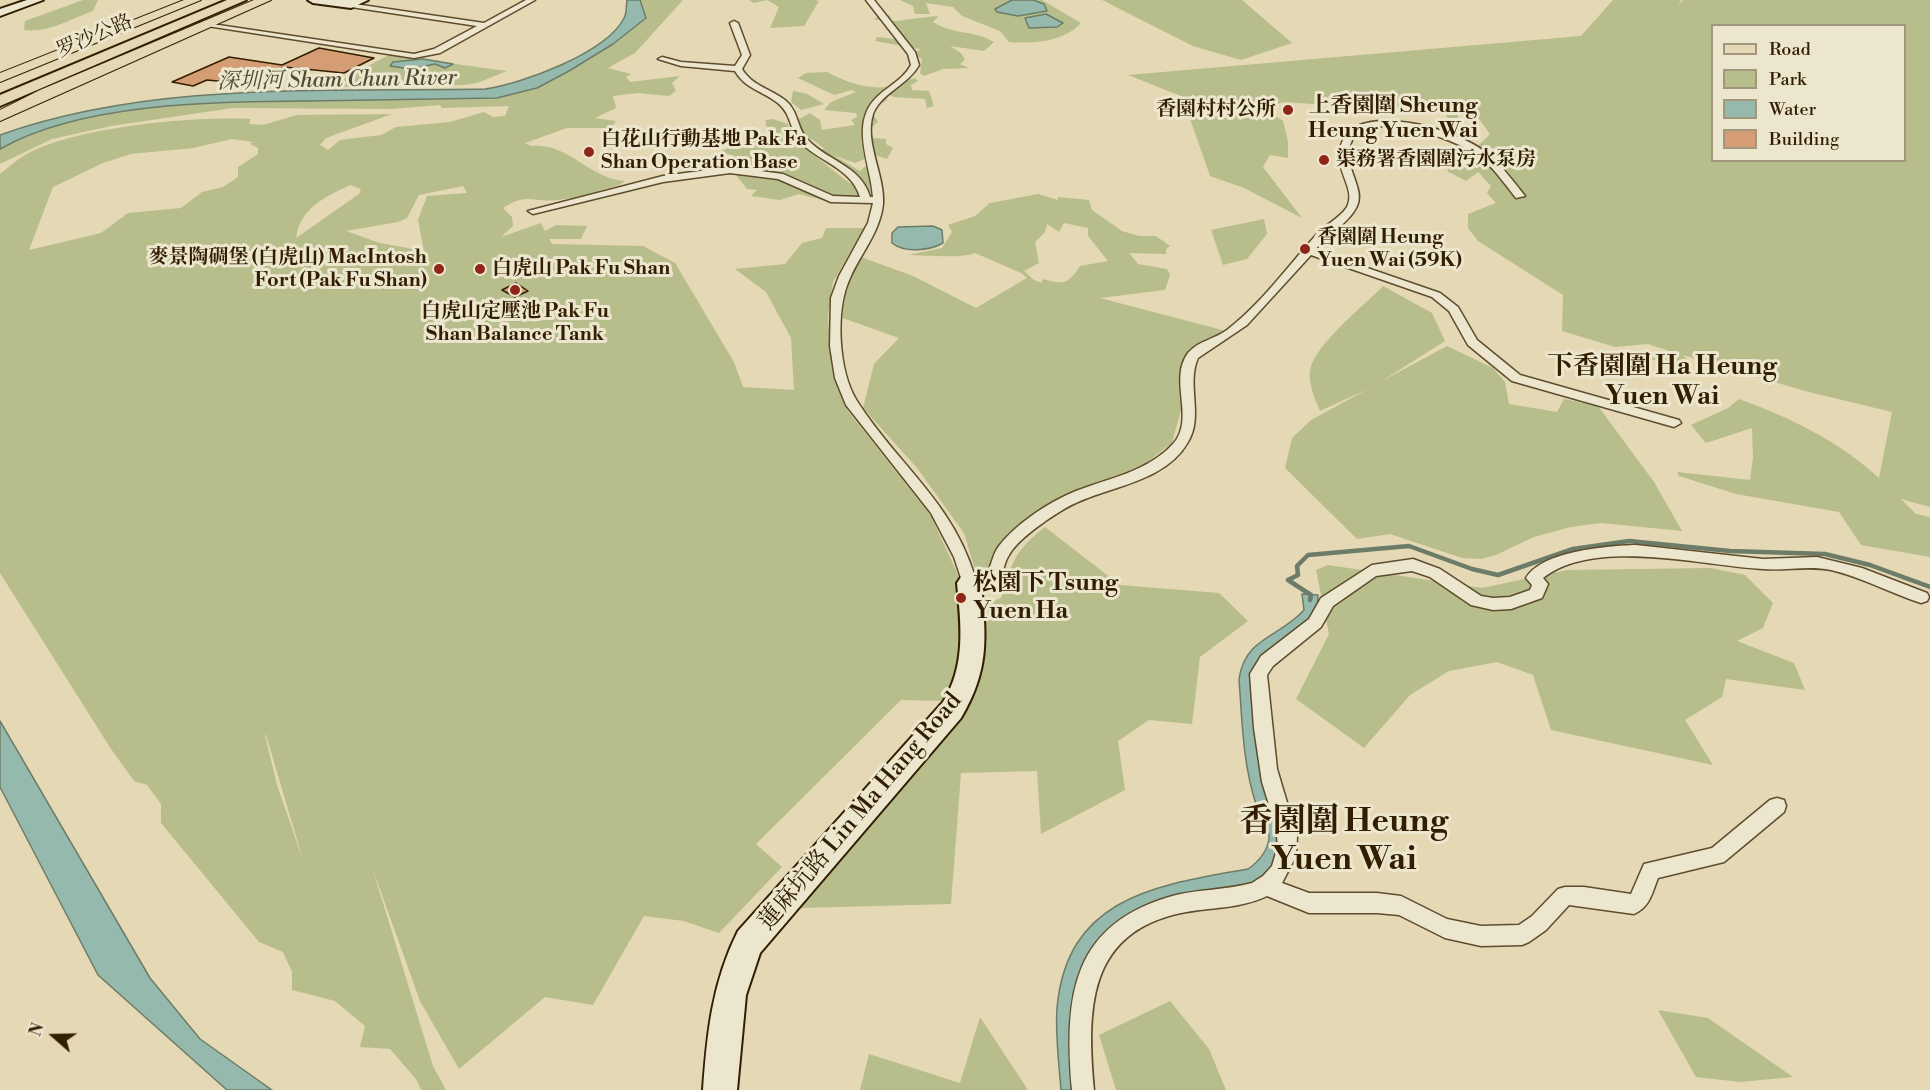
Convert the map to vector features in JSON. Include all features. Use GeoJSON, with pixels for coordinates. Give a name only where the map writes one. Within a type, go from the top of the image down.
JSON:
{"type":"FeatureCollection","features":[{"type":"Feature","properties":{"kind":"highway","name":"罗沙公路"},"geometry":{"type":"LineString","coordinates":[[0,90],[218,0]]}},
{"type":"Feature","properties":{"kind":"highway","name":"罗沙公路"},"geometry":{"type":"LineString","coordinates":[[0,101],[239,0]]}},
{"type":"Feature","properties":{"kind":"main road"},"geometry":{"type":"LineString","coordinates":[[0,78],[195,0]]}},
{"type":"Feature","properties":{"kind":"main road"},"geometry":{"type":"LineString","coordinates":[[0,116],[265,0]]}},
{"type":"Feature","properties":{"kind":"street"},"geometry":{"type":"LineString","coordinates":[[0,12],[32,0]]}},
{"type":"Feature","properties":{"kind":"street"},"geometry":{"type":"LineString","coordinates":[[0,12],[38,0]]}},
{"type":"Feature","properties":{"kind":"street"},"geometry":{"type":"LineString","coordinates":[[313,0],[484,25]]}},
{"type":"Feature","properties":{"kind":"street"},"geometry":{"type":"LineString","coordinates":[[351,5],[363,0]]}},
{"type":"Feature","properties":{"kind":"street"},"geometry":{"type":"LineString","coordinates":[[205,25],[414,56],[437,51],[531,0]]}},
{"type":"Feature","properties":{"kind":"street","name":"蓮麻坑路 Lin Ma Hang Road"},"geometry":{"type":"LineString","coordinates":[[720,1090],[727,1002],[732,980],[749,942],[952,710],[965,690],[972,670],[974,651],[969,584],[962,556],[948,526],[851,403],[843,383],[837,339],[838,291],[873,227],[868,116],[876,104],[910,74],[915,63],[912,54],[870,0]]}},
{"type":"Feature","properties":{"kind":"street"},"geometry":{"type":"LineString","coordinates":[[734,23],[746,54],[738,69]]}},
{"type":"Feature","properties":{"kind":"street"},"geometry":{"type":"LineString","coordinates":[[662,59],[681,64],[738,69]]}},
{"type":"Feature","properties":{"kind":"street"},"geometry":{"type":"LineString","coordinates":[[738,69],[747,84],[787,107],[803,140],[853,175],[872,200]]}},
{"type":"Feature","properties":{"kind":"street"},"geometry":{"type":"LineString","coordinates":[[969,584],[991,580],[1007,548],[1062,503],[1140,473],[1177,448],[1184,437],[1189,415],[1187,371],[1191,357],[1199,349],[1233,329],[1283,283],[1330,226],[1353,204],[1351,188],[1341,158],[1348,138],[1358,129],[1413,126],[1431,130],[1478,150],[1520,196]]}},
{"type":"Feature","properties":{"kind":"street"},"geometry":{"type":"LineString","coordinates":[[533,211],[663,179],[730,170],[780,176],[831,199],[872,200]]}},
{"type":"Feature","properties":{"kind":"street"},"geometry":{"type":"LineString","coordinates":[[1309,251],[1436,295],[1454,309],[1472,342],[1516,378],[1674,423]]}},
{"type":"Feature","properties":{"kind":"street"},"geometry":{"type":"LineString","coordinates":[[1083,1090],[1079,1046],[1082,1001],[1091,968],[1105,944],[1146,915],[1179,904],[1249,895],[1273,882],[1282,867],[1287,855],[1288,828],[1272,783],[1258,674],[1268,661],[1315,623],[1327,602],[1372,571],[1413,564],[1436,573],[1477,601],[1511,603],[1536,594],[1540,584],[1533,578],[1537,572],[1572,558],[1616,551],[1655,551],[1762,564],[1816,562],[1870,576],[1921,597]]}},
{"type":"Feature","properties":{"kind":"street"},"geometry":{"type":"LineString","coordinates":[[1266,886],[1309,903],[1377,903],[1401,906],[1445,928],[1481,936],[1522,935],[1539,923],[1565,896],[1584,896],[1634,904],[1640,899],[1651,870],[1717,856],[1777,806]]}},
{"type":"Feature","properties":{"kind":"green space"},"geometry":{"type":"Polygon","coordinates":[[[83,0],[98,0],[93,11],[51,27],[24,30],[25,21],[83,0]]]}},
{"type":"Feature","properties":{"kind":"green space"},"geometry":{"type":"Polygon","coordinates":[[[635,0],[683,0],[635,53],[608,68],[631,74],[626,77],[630,82],[680,76],[672,83],[676,91],[669,96],[638,93],[613,96],[616,108],[595,118],[616,121],[611,128],[567,128],[525,143],[557,150],[600,174],[625,181],[619,185],[573,198],[549,201],[524,199],[511,203],[503,208],[512,217],[513,226],[501,237],[541,223],[545,231],[556,225],[587,226],[581,239],[549,239],[552,244],[643,246],[675,263],[734,362],[743,387],[794,390],[791,338],[766,292],[735,269],[785,264],[802,243],[822,238],[826,228],[864,228],[833,282],[828,316],[832,371],[848,411],[931,516],[958,575],[959,595],[985,605],[1001,598],[1016,558],[1027,542],[1045,527],[1120,585],[1219,593],[1248,621],[1200,657],[1192,724],[1149,720],[1118,741],[1125,790],[1041,834],[1037,771],[961,773],[951,904],[800,908],[966,712],[946,701],[901,700],[756,844],[782,867],[719,933],[684,921],[644,916],[593,1005],[545,997],[459,1069],[420,1001],[372,867],[433,1066],[446,1090],[421,1090],[416,1079],[390,1049],[360,1047],[365,1026],[335,1001],[292,990],[292,972],[283,952],[259,942],[161,823],[161,804],[147,785],[134,781],[111,749],[0,573],[0,174],[22,157],[43,147],[100,131],[133,126],[198,119],[251,119],[249,124],[263,125],[297,115],[392,114],[326,138],[320,145],[328,150],[340,140],[381,135],[396,127],[450,122],[484,112],[493,117],[505,116],[509,106],[442,108],[440,105],[390,109],[233,108],[111,126],[52,139],[0,164],[0,142],[72,118],[188,100],[486,95],[537,83],[639,17],[635,0]],[[232,139],[193,148],[131,154],[103,163],[53,187],[29,250],[101,233],[128,213],[181,208],[202,192],[223,187],[238,177],[238,167],[258,154],[258,148],[250,144],[253,142],[232,139]],[[350,185],[323,199],[308,211],[298,228],[296,238],[359,194],[361,189],[350,185]],[[463,186],[419,195],[407,218],[398,222],[346,231],[380,243],[424,251],[418,220],[427,196],[467,193],[463,186]],[[265,735],[277,785],[303,860],[265,735]]]}},
{"type":"Feature","properties":{"kind":"green space"},"geometry":{"type":"Polygon","coordinates":[[[749,0],[767,0],[754,3],[749,0]]]}},
{"type":"Feature","properties":{"kind":"green space"},"geometry":{"type":"Polygon","coordinates":[[[767,0],[819,1],[804,26],[770,28],[779,7],[767,0]]]}},
{"type":"Feature","properties":{"kind":"green space"},"geometry":{"type":"Polygon","coordinates":[[[900,0],[1042,0],[1081,23],[1057,38],[1028,43],[1009,42],[1000,31],[962,16],[953,7],[926,3],[930,14],[915,14],[913,6],[900,0]]]}},
{"type":"Feature","properties":{"kind":"green space"},"geometry":{"type":"Polygon","coordinates":[[[1102,0],[1242,0],[1292,43],[1241,60],[1193,46],[1102,0]]]}},
{"type":"Feature","properties":{"kind":"green space"},"geometry":{"type":"Polygon","coordinates":[[[1613,0],[1681,0],[1678,5],[1683,0],[1930,0],[1930,507],[1901,499],[1916,514],[1930,517],[1930,557],[1861,545],[1839,512],[1736,494],[1679,476],[1677,472],[1750,480],[1753,458],[1752,428],[1706,443],[1691,425],[1728,408],[1739,399],[1813,431],[1864,465],[1879,478],[1892,412],[1805,391],[1683,355],[1688,360],[1678,364],[1652,360],[1655,353],[1672,352],[1648,344],[1615,347],[1562,331],[1563,295],[1478,241],[1468,228],[1468,214],[1496,203],[1487,193],[1491,186],[1478,172],[1466,181],[1447,171],[1452,164],[1465,159],[1490,134],[1474,112],[1475,116],[1458,115],[1457,124],[1449,121],[1445,113],[1284,102],[1264,108],[1283,121],[1288,141],[1288,158],[1270,155],[1263,167],[1302,218],[1244,188],[1210,176],[1188,113],[1191,100],[1128,75],[1581,36],[1613,0]]]}},
{"type":"Feature","properties":{"kind":"green space"},"geometry":{"type":"Polygon","coordinates":[[[881,15],[889,15],[892,21],[936,16],[938,17],[933,22],[941,26],[987,38],[994,42],[984,51],[950,46],[961,53],[965,60],[960,64],[969,68],[943,69],[924,76],[920,73],[922,59],[914,54],[920,49],[875,41],[877,37],[894,39],[901,34],[892,34],[889,30],[904,29],[890,29],[888,22],[874,19],[881,15]]]}},
{"type":"Feature","properties":{"kind":"green space"},"geometry":{"type":"Polygon","coordinates":[[[389,55],[507,71],[477,83],[464,85],[328,87],[389,55]]]}},
{"type":"Feature","properties":{"kind":"green space"},"geometry":{"type":"Polygon","coordinates":[[[827,72],[850,82],[876,87],[895,85],[915,78],[918,81],[911,85],[912,90],[929,91],[934,106],[927,108],[925,99],[894,97],[885,92],[887,100],[871,111],[878,122],[870,128],[873,138],[886,139],[886,144],[893,148],[887,159],[875,155],[855,163],[833,155],[860,171],[868,164],[871,197],[859,184],[831,163],[820,149],[825,149],[813,140],[798,135],[792,123],[810,113],[820,120],[822,130],[855,125],[851,120],[857,117],[856,113],[824,110],[831,102],[856,92],[852,90],[834,95],[798,78],[806,73],[827,72]]]}},
{"type":"Feature","properties":{"kind":"green space"},"geometry":{"type":"Polygon","coordinates":[[[793,91],[807,94],[824,104],[801,110],[791,102],[793,91]]]}},
{"type":"Feature","properties":{"kind":"green space"},"geometry":{"type":"Polygon","coordinates":[[[773,119],[788,124],[807,149],[859,189],[860,197],[827,201],[799,194],[780,200],[751,196],[757,190],[747,189],[729,166],[735,159],[733,155],[718,152],[758,137],[770,142],[765,120],[773,119]]]}},
{"type":"Feature","properties":{"kind":"green space"},"geometry":{"type":"Polygon","coordinates":[[[1038,194],[1058,200],[1058,197],[1089,200],[1092,210],[1122,231],[1139,236],[1156,236],[1170,246],[1166,249],[1166,254],[1129,253],[1138,264],[1167,269],[1170,275],[1165,290],[1100,298],[1226,331],[1204,340],[1183,358],[1180,377],[1182,406],[1172,443],[1142,466],[1111,477],[1100,486],[1068,496],[994,560],[986,572],[976,573],[964,533],[917,468],[863,408],[874,364],[899,338],[840,317],[845,286],[861,257],[913,276],[976,308],[1027,278],[1021,273],[975,253],[952,256],[908,255],[942,248],[952,232],[948,225],[975,216],[990,203],[1038,194]],[[1064,223],[1059,232],[1047,224],[1045,232],[1035,242],[1039,263],[1024,271],[1034,280],[1042,283],[1042,279],[1064,282],[1072,277],[1080,266],[1108,261],[1088,236],[1088,228],[1064,223]]]}},
{"type":"Feature","properties":{"kind":"green space"},"geometry":{"type":"Polygon","coordinates":[[[1264,219],[1267,234],[1247,259],[1223,265],[1211,230],[1264,219]]]}},
{"type":"Feature","properties":{"kind":"green space"},"geometry":{"type":"Polygon","coordinates":[[[1383,286],[1432,313],[1445,341],[1382,381],[1447,346],[1493,368],[1505,382],[1509,404],[1557,412],[1564,399],[1598,406],[1654,482],[1682,531],[1601,523],[1571,527],[1534,537],[1496,555],[1481,559],[1462,558],[1390,534],[1357,539],[1285,468],[1292,438],[1311,420],[1368,389],[1320,411],[1311,386],[1310,370],[1330,337],[1383,286]]]}},
{"type":"Feature","properties":{"kind":"green space"},"geometry":{"type":"Polygon","coordinates":[[[1328,565],[1482,588],[1567,570],[1711,568],[1745,575],[1773,603],[1763,628],[1737,641],[1794,663],[1805,690],[1726,679],[1722,697],[1685,720],[1713,765],[1551,730],[1533,675],[1497,662],[1449,671],[1410,695],[1364,748],[1296,699],[1329,634],[1316,570],[1328,565]]]}},
{"type":"Feature","properties":{"kind":"green space"},"geometry":{"type":"Polygon","coordinates":[[[1170,1001],[1209,1049],[1226,1090],[1116,1090],[1099,1035],[1170,1001]]]}},
{"type":"Feature","properties":{"kind":"green space"},"geometry":{"type":"Polygon","coordinates":[[[1658,1010],[1708,1018],[1793,1077],[1740,1082],[1696,1077],[1658,1010]]]}},
{"type":"Feature","properties":{"kind":"green space"},"geometry":{"type":"Polygon","coordinates":[[[980,1017],[1028,1090],[860,1090],[869,1054],[960,1083],[980,1017]]]}},
{"type":"Feature","properties":{"kind":"water"},"geometry":{"type":"Polygon","coordinates":[[[627,0],[640,0],[646,18],[613,44],[537,88],[497,98],[233,102],[150,108],[109,113],[70,122],[33,133],[0,149],[0,135],[58,118],[117,105],[240,93],[485,89],[501,86],[562,65],[600,43],[615,31],[624,18],[627,0]]]}},
{"type":"Feature","properties":{"kind":"water"},"geometry":{"type":"Polygon","coordinates":[[[1012,0],[1033,0],[1044,4],[1047,11],[1018,16],[997,12],[995,9],[1012,0]]]}},
{"type":"Feature","properties":{"kind":"water"},"geometry":{"type":"Polygon","coordinates":[[[1046,14],[1063,23],[1057,27],[1029,28],[1025,18],[1046,14]]]}},
{"type":"Feature","properties":{"kind":"water"},"geometry":{"type":"Polygon","coordinates":[[[423,59],[453,64],[445,68],[435,64],[410,69],[390,66],[393,62],[423,59]]]}},
{"type":"Feature","properties":{"kind":"water"},"geometry":{"type":"Polygon","coordinates":[[[933,226],[942,230],[943,243],[937,246],[910,250],[892,243],[892,233],[898,227],[933,226]]]}},
{"type":"Feature","properties":{"kind":"water"},"geometry":{"type":"Polygon","coordinates":[[[1302,594],[1318,595],[1317,610],[1310,620],[1263,657],[1281,822],[1280,860],[1264,879],[1100,940],[1079,1090],[1061,1090],[1057,1008],[1064,971],[1078,941],[1098,919],[1122,902],[1151,890],[1248,869],[1259,860],[1266,848],[1269,839],[1268,830],[1256,804],[1246,758],[1239,679],[1242,665],[1248,654],[1264,639],[1284,627],[1304,610],[1302,594]]]}},
{"type":"Feature","properties":{"kind":"water"},"geometry":{"type":"Polygon","coordinates":[[[0,721],[150,978],[200,1039],[272,1090],[227,1090],[98,975],[0,787],[0,721]]]}},
{"type":"Feature","properties":{"kind":"building"},"geometry":{"type":"Polygon","coordinates":[[[319,48],[374,58],[344,73],[284,67],[249,84],[207,80],[193,86],[172,82],[229,57],[282,65],[319,48]]]}},
{"type":"Feature","properties":{"kind":"building","name":"白虎山定壓池 Pak Fu Shan Balance Tank"},"geometry":{"type":"Polygon","coordinates":[[[516,283],[528,291],[515,297],[502,290],[516,283]]]}},
{"type":"Feature","properties":{"kind":"waterway"},"geometry":{"type":"LineString","coordinates":[[1310,600],[1311,595],[1288,580],[1298,575],[1297,566],[1308,555],[1409,546],[1472,569],[1498,575],[1573,549],[1629,541],[1730,551],[1825,554],[1870,565],[1930,587]]}},
{"type":"Feature","properties":{"kind":"place","name":"香園村村公所"},"geometry":{"type":"Point","coordinates":[1288,110]}},
{"type":"Feature","properties":{"kind":"place","name":"白花山行動基地 Pak Fa Shan Operation Base"},"geometry":{"type":"Point","coordinates":[589,152]}},
{"type":"Feature","properties":{"kind":"place","name":"渠務署香園圍污水泵房"},"geometry":{"type":"Point","coordinates":[1324,160]}},
{"type":"Feature","properties":{"kind":"place","name":"香園圍 Heung Yuen Wai (59K)"},"geometry":{"type":"Point","coordinates":[1305,249]}},
{"type":"Feature","properties":{"kind":"place","name":"麥景陶碉堡 (白虎山) MacIntosh Fort (Pak Fu Shan)"},"geometry":{"type":"Point","coordinates":[439,269]}},
{"type":"Feature","properties":{"kind":"place","name":"白虎山 Pak Fu Shan"},"geometry":{"type":"Point","coordinates":[480,269]}},
{"type":"Feature","properties":{"kind":"place","name":"白虎山定壓池 Pak Fu Shan Balance Tank"},"geometry":{"type":"Point","coordinates":[515,290]}},
{"type":"Feature","properties":{"kind":"place","name":"松園下 Tsung Yuen Ha"},"geometry":{"type":"Point","coordinates":[961,598]}},
{"type":"Feature","properties":{"kind":"district","name":"上香園圍 Sheung Heung Yuen Wai"},"geometry":{"type":"Point","coordinates":[1393,120]}},
{"type":"Feature","properties":{"kind":"district","name":"下香園圍 Ha Heung Yuen Wai"},"geometry":{"type":"Point","coordinates":[1662,383]}},
{"type":"Feature","properties":{"kind":"district","name":"香園圍 Heung Yuen Wai"},"geometry":{"type":"Point","coordinates":[1344,842]}},
{"type":"Feature","properties":{"kind":"water label","name":"深圳河 Sham Chun River"},"geometry":{"type":"Point","coordinates":[337,81]}}]}
